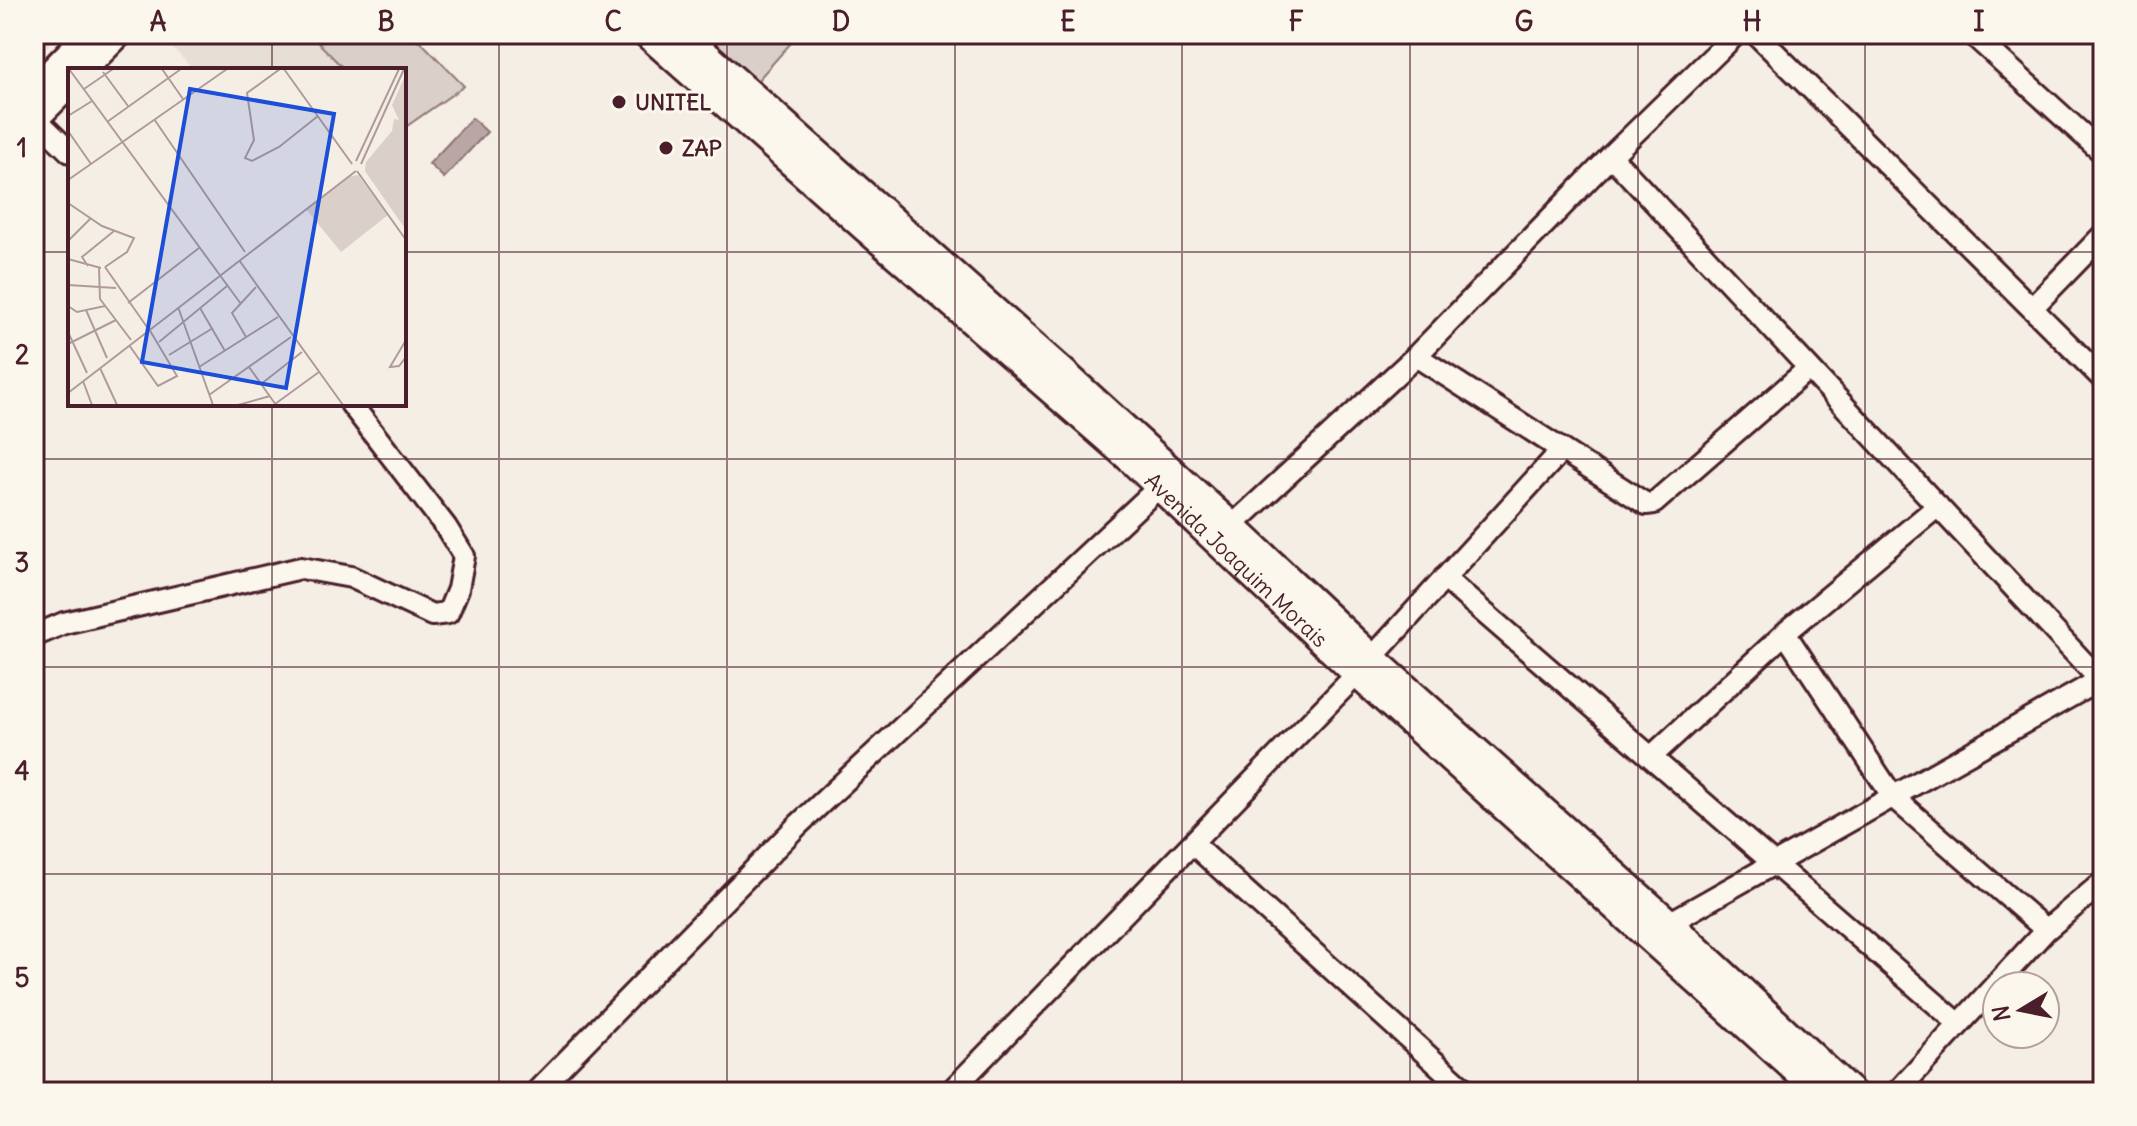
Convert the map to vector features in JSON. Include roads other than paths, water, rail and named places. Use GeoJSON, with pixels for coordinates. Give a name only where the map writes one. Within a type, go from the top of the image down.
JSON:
{"type":"FeatureCollection","features":[{"type":"Feature","properties":{"kind":"street"},"geometry":{"type":"LineString","coordinates":[[34,90],[89,34]]}},
{"type":"Feature","properties":{"kind":"street"},"geometry":{"type":"LineString","coordinates":[[84,68],[118,34]]}},
{"type":"Feature","properties":{"kind":"street","name":"Avenida Joaquim Morais"},"geometry":{"type":"LineString","coordinates":[[647,34],[1364,666],[1669,923],[1851,1092]]}},
{"type":"Feature","properties":{"kind":"street","name":"Avenida Joaquim Morais"},"geometry":{"type":"LineString","coordinates":[[683,34],[1232,526],[1364,666],[1820,1092]]}},
{"type":"Feature","properties":{"kind":"street"},"geometry":{"type":"LineString","coordinates":[[1232,526],[1416,356],[1611,156],[1736,34]]}},
{"type":"Feature","properties":{"kind":"street"},"geometry":{"type":"LineString","coordinates":[[1756,34],[2103,379]]}},
{"type":"Feature","properties":{"kind":"street"},"geometry":{"type":"LineString","coordinates":[[1972,34],[2103,153]]}},
{"type":"Feature","properties":{"kind":"street"},"geometry":{"type":"LineString","coordinates":[[68,85],[35,119],[68,150]]}},
{"type":"Feature","properties":{"kind":"street"},"geometry":{"type":"LineString","coordinates":[[1611,156],[2102,679],[1669,923]]}},
{"type":"Feature","properties":{"kind":"street"},"geometry":{"type":"LineString","coordinates":[[2032,308],[2103,235]]}},
{"type":"Feature","properties":{"kind":"street"},"geometry":{"type":"LineString","coordinates":[[1416,356],[1646,504],[1654,503],[1809,368]]}},
{"type":"Feature","properties":{"kind":"street"},"geometry":{"type":"LineString","coordinates":[[34,636],[64,623],[301,568],[351,577],[432,615],[448,613],[458,589],[464,556],[446,527],[353,406]]}},
{"type":"Feature","properties":{"kind":"street"},"geometry":{"type":"LineString","coordinates":[[950,1092],[1364,666],[1561,451]]}},
{"type":"Feature","properties":{"kind":"street"},"geometry":{"type":"LineString","coordinates":[[536,1092],[798,825],[1160,486]]}},
{"type":"Feature","properties":{"kind":"street"},"geometry":{"type":"LineString","coordinates":[[1651,757],[1785,633],[1938,506]]}},
{"type":"Feature","properties":{"kind":"street"},"geometry":{"type":"LineString","coordinates":[[1444,578],[1958,1023]]}},
{"type":"Feature","properties":{"kind":"street"},"geometry":{"type":"LineString","coordinates":[[1785,633],[1893,797],[2046,930]]}},
{"type":"Feature","properties":{"kind":"street"},"geometry":{"type":"LineString","coordinates":[[1193,844],[1468,1092]]}},
{"type":"Feature","properties":{"kind":"street"},"geometry":{"type":"LineString","coordinates":[[1897,1092],[2046,930],[2103,882]]}},
{"type":"Feature","properties":{"kind":"place","name":"UNITEL"},"geometry":{"type":"Point","coordinates":[619,102]}},
{"type":"Feature","properties":{"kind":"place","name":"ZAP"},"geometry":{"type":"Point","coordinates":[666,148]}}]}
